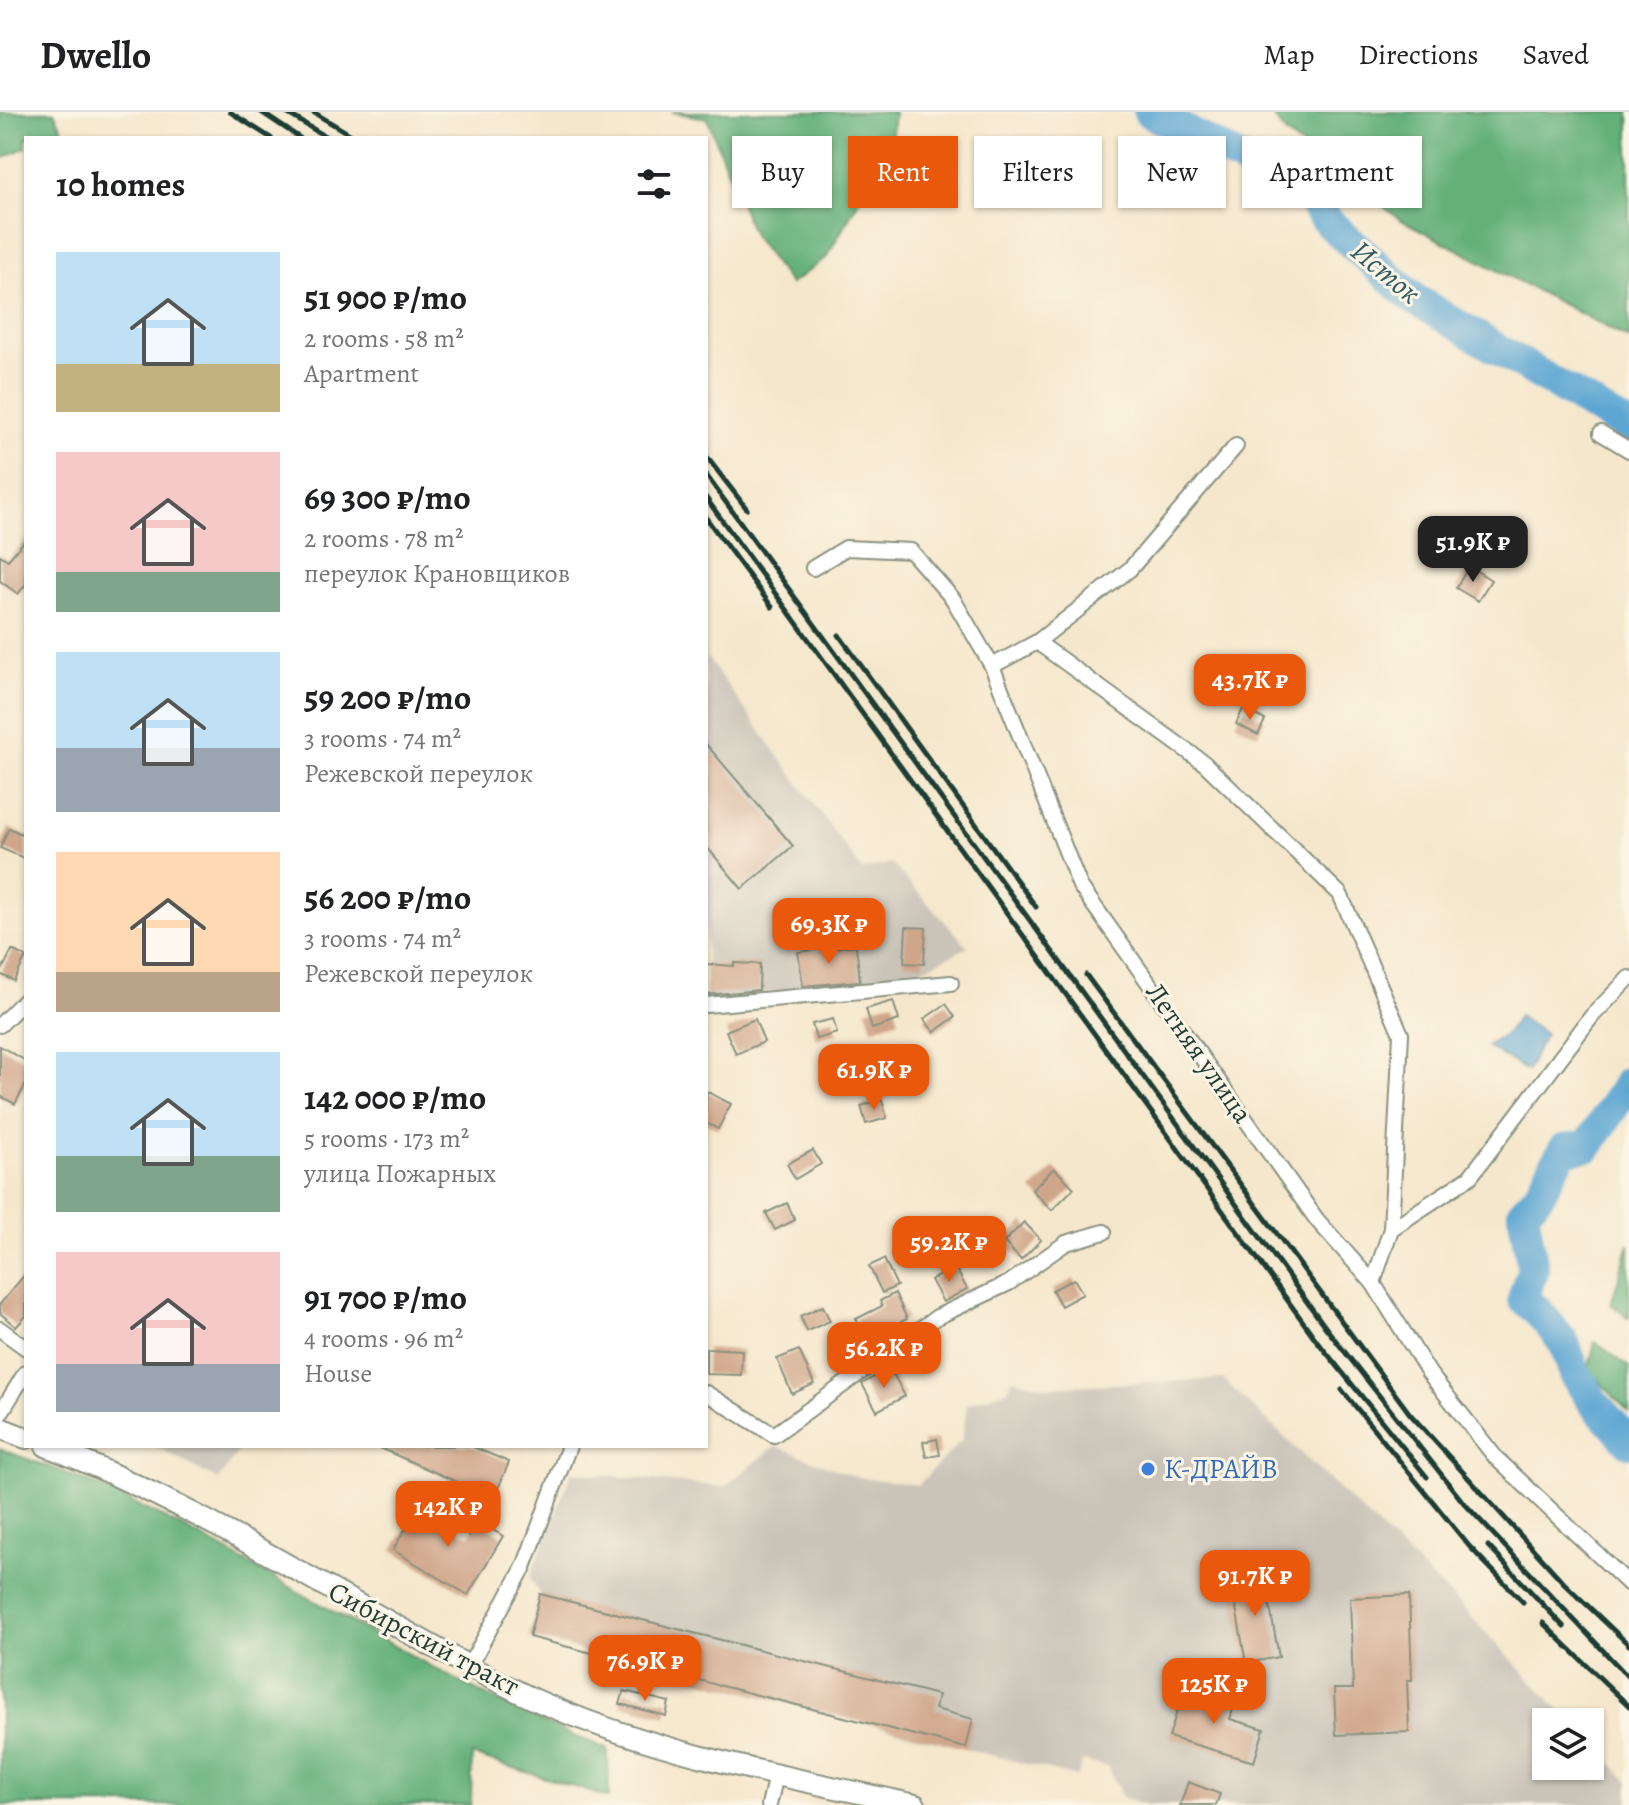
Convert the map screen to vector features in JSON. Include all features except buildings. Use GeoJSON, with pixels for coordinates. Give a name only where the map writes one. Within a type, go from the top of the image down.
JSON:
{"type":"FeatureCollection","features":[{"type":"Feature","properties":{"kind":"main road"},"geometry":{"type":"LineString","coordinates":[[0,1428],[24,1437]]}},
{"type":"Feature","properties":{"kind":"main road","name":"Сибирский тракт"},"geometry":{"type":"LineString","coordinates":[[51,1448],[112,1472],[227,1531],[469,1666],[551,1707],[631,1737],[776,1775],[915,1805]]}},
{"type":"Feature","properties":{"kind":"street"},"geometry":{"type":"LineString","coordinates":[[1601,433],[1629,450]]}},
{"type":"Feature","properties":{"kind":"street"},"geometry":{"type":"LineString","coordinates":[[992,666],[1037,642],[1130,569],[1236,446]]}},
{"type":"Feature","properties":{"kind":"street","name":"Летняя улица"},"geometry":{"type":"LineString","coordinates":[[813,568],[846,548],[911,551],[953,599],[992,666],[1080,886],[1317,1220],[1373,1283],[1429,1373],[1496,1458],[1629,1584]]}},
{"type":"Feature","properties":{"kind":"street"},"geometry":{"type":"LineString","coordinates":[[1037,642],[1204,763],[1340,894],[1401,1034],[1391,1229],[1373,1283]]}},
{"type":"Feature","properties":{"kind":"street"},"geometry":{"type":"LineString","coordinates":[[1391,1229],[1470,1177],[1592,1016],[1629,978]]}},
{"type":"Feature","properties":{"kind":"street"},"geometry":{"type":"LineString","coordinates":[[708,1005],[951,983]]}},
{"type":"Feature","properties":{"kind":"street"},"geometry":{"type":"LineString","coordinates":[[0,1025],[24,1001]]}},
{"type":"Feature","properties":{"kind":"street"},"geometry":{"type":"LineString","coordinates":[[708,1394],[774,1435],[937,1317],[1009,1283],[1066,1243],[1104,1232]]}},
{"type":"Feature","properties":{"kind":"street"},"geometry":{"type":"LineString","coordinates":[[0,1329],[24,1347]]}},
{"type":"Feature","properties":{"kind":"street"},"geometry":{"type":"LineString","coordinates":[[0,1414],[24,1375]]}},
{"type":"Feature","properties":{"kind":"street"},"geometry":{"type":"LineString","coordinates":[[469,1666],[524,1567],[568,1448]]}},
{"type":"Feature","properties":{"kind":"street"},"geometry":{"type":"LineString","coordinates":[[769,1805],[776,1775]]}},
{"type":"Feature","properties":{"kind":"shaded area"},"geometry":{"type":"Polygon","coordinates":[[[708,659],[862,870],[891,863],[968,947],[905,978],[708,1000],[708,659]]]}},
{"type":"Feature","properties":{"kind":"shaded area"},"geometry":{"type":"Polygon","coordinates":[[[1013,1379],[1048,1387],[1223,1379],[1455,1600],[1558,1708],[1532,1708],[1532,1780],[1604,1780],[1604,1756],[1629,1782],[1629,1805],[1148,1805],[1122,1797],[1108,1767],[1083,1761],[1077,1777],[529,1637],[540,1595],[530,1577],[572,1472],[724,1487],[776,1446],[856,1477],[918,1485],[962,1440],[967,1404],[1008,1390],[1013,1379]]]}},
{"type":"Feature","properties":{"kind":"shaded area"},"geometry":{"type":"Polygon","coordinates":[[[159,1448],[241,1448],[218,1480],[159,1448]]]}},
{"type":"Feature","properties":{"kind":"green space"},"geometry":{"type":"Polygon","coordinates":[[[0,112],[54,112],[63,130],[50,136],[24,136],[24,148],[0,160],[0,112]]]}},
{"type":"Feature","properties":{"kind":"green space"},"geometry":{"type":"Polygon","coordinates":[[[671,112],[894,112],[892,136],[848,136],[848,208],[855,208],[826,258],[790,284],[753,235],[742,208],[832,208],[832,136],[732,136],[732,182],[707,118],[671,112]]]}},
{"type":"Feature","properties":{"kind":"green space"},"geometry":{"type":"Polygon","coordinates":[[[1270,112],[1629,112],[1629,339],[1401,220],[1385,208],[1422,208],[1422,136],[1286,134],[1270,112]]]}},
{"type":"Feature","properties":{"kind":"green space"},"geometry":{"type":"Polygon","coordinates":[[[1629,1244],[1629,1318],[1611,1304],[1629,1244]]]}},
{"type":"Feature","properties":{"kind":"green space"},"geometry":{"type":"Polygon","coordinates":[[[1595,1342],[1629,1367],[1629,1412],[1588,1370],[1595,1342]]]}},
{"type":"Feature","properties":{"kind":"green space"},"geometry":{"type":"Polygon","coordinates":[[[0,1449],[90,1483],[166,1519],[478,1691],[608,1749],[609,1798],[472,1755],[471,1805],[0,1805],[0,1449]]]}},
{"type":"Feature","properties":{"kind":"water"},"geometry":{"type":"Polygon","coordinates":[[[1519,1016],[1545,1034],[1527,1071],[1487,1046],[1506,1034],[1519,1016]]]}},
{"type":"Feature","properties":{"kind":"waterway","name":"Исток"},"geometry":{"type":"LineString","coordinates":[[1149,112],[1306,193],[1329,223],[1414,299],[1629,428]]}},
{"type":"Feature","properties":{"kind":"waterway","name":"Исток"},"geometry":{"type":"LineString","coordinates":[[1629,1082],[1588,1146],[1564,1149],[1538,1196],[1523,1212],[1533,1268],[1523,1299],[1538,1311],[1564,1343],[1575,1374],[1593,1402],[1629,1442]]}},
{"type":"Feature","properties":{"kind":"railway"},"geometry":{"type":"LineString","coordinates":[[230,112],[268,136]]}},
{"type":"Feature","properties":{"kind":"railway"},"geometry":{"type":"LineString","coordinates":[[261,112],[297,136]]}},
{"type":"Feature","properties":{"kind":"railway"},"geometry":{"type":"LineString","coordinates":[[285,112],[325,136]]}},
{"type":"Feature","properties":{"kind":"railway"},"geometry":{"type":"LineString","coordinates":[[313,112],[353,136]]}},
{"type":"Feature","properties":{"kind":"railway"},"geometry":{"type":"LineString","coordinates":[[708,459],[747,509]]}},
{"type":"Feature","properties":{"kind":"railway"},"geometry":{"type":"LineString","coordinates":[[708,478],[1326,1328],[1463,1502],[1629,1678]]}},
{"type":"Feature","properties":{"kind":"railway"},"geometry":{"type":"LineString","coordinates":[[708,501],[1317,1341],[1427,1477]]}},
{"type":"Feature","properties":{"kind":"railway"},"geometry":{"type":"LineString","coordinates":[[708,521],[772,607]]}},
{"type":"Feature","properties":{"kind":"railway"},"geometry":{"type":"LineString","coordinates":[[839,635],[1036,907]]}},
{"type":"Feature","properties":{"kind":"railway"},"geometry":{"type":"LineString","coordinates":[[1086,975],[1410,1414],[1564,1583],[1629,1645]]}},
{"type":"Feature","properties":{"kind":"railway"},"geometry":{"type":"LineString","coordinates":[[1342,1390],[1469,1546],[1523,1602]]}},
{"type":"Feature","properties":{"kind":"railway"},"geometry":{"type":"LineString","coordinates":[[1488,1546],[1564,1627]]}},
{"type":"Feature","properties":{"kind":"railway"},"geometry":{"type":"LineString","coordinates":[[1543,1623],[1629,1706]]}},
{"type":"Feature","properties":{"kind":"place","name":"К-ДРАЙВ"},"geometry":{"type":"Point","coordinates":[1148,1469]}}]}
